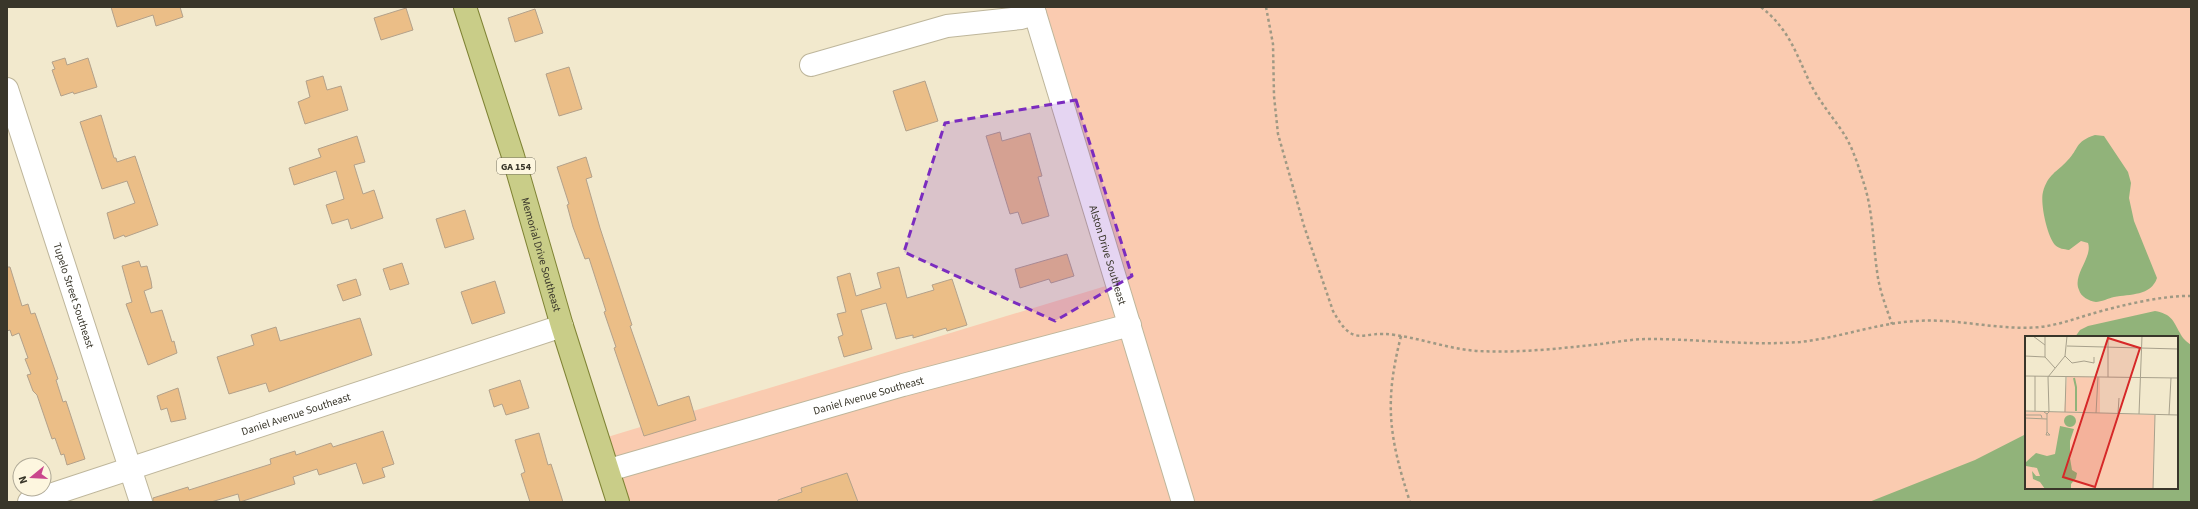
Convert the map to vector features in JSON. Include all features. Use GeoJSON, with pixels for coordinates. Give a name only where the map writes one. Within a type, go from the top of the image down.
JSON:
{"type":"FeatureCollection","features":[{"type":"Feature","properties":{"kind":"main road","name":"Memorial Drive Southeast"},"geometry":{"type":"LineString","coordinates":[[465,7],[513,156],[562,326],[618,502]]}},
{"type":"Feature","properties":{"kind":"street"},"geometry":{"type":"LineString","coordinates":[[812,65],[947,26],[1021,18],[1034,11]]}},
{"type":"Feature","properties":{"kind":"street","name":"Alston Drive Southeast"},"geometry":{"type":"LineString","coordinates":[[1034,11],[1183,502]]}},
{"type":"Feature","properties":{"kind":"street","name":"Tupelo Street Southeast"},"geometry":{"type":"LineString","coordinates":[[7,89],[141,502]]}},
{"type":"Feature","properties":{"kind":"street","name":"Daniel Avenue Southeast"},"geometry":{"type":"LineString","coordinates":[[609,470],[903,384],[1130,325]]}},
{"type":"Feature","properties":{"kind":"street","name":"Daniel Avenue Southeast"},"geometry":{"type":"LineString","coordinates":[[29,502],[562,326]]}},
{"type":"Feature","properties":{"kind":"path"},"geometry":{"type":"LineString","coordinates":[[1266,7],[1273,44],[1274,96],[1278,134],[1302,219],[1333,311],[1341,326],[1352,335],[1364,337],[1392,334],[1444,346],[1476,351],[1525,350],[1648,339],[1720,343],[1801,342],[1853,333],[1892,324],[1943,319],[2010,327],[2040,327],[2065,323],[2122,306],[2180,295],[2191,296]]}},
{"type":"Feature","properties":{"kind":"path"},"geometry":{"type":"LineString","coordinates":[[1761,7],[1781,24],[1792,43],[1812,86],[1827,112],[1842,132],[1855,158],[1870,212],[1877,273],[1883,300],[1892,324]]}},
{"type":"Feature","properties":{"kind":"path"},"geometry":{"type":"LineString","coordinates":[[1401,336],[1391,382],[1391,434],[1410,502]]}},
{"type":"Feature","properties":{"kind":"highlighted area"},"geometry":{"type":"Polygon","coordinates":[[[1076,100],[1132,276],[1055,321],[904,252],[945,123],[1076,100]]]}},
{"type":"Feature","properties":{"kind":"shaded area"},"geometry":{"type":"Polygon","coordinates":[[[1041,7],[2191,7],[2191,502],[1184,502],[1041,7]]]}},
{"type":"Feature","properties":{"kind":"shaded area"},"geometry":{"type":"Polygon","coordinates":[[[2095,135],[2104,136],[2128,172],[2131,183],[2129,198],[2134,221],[2157,278],[2154,284],[2145,291],[2096,302],[2083,297],[2078,284],[2080,272],[2088,254],[2088,243],[2081,241],[2069,250],[2055,245],[2049,234],[2042,204],[2043,192],[2050,177],[2071,156],[2080,143],[2095,135]]]}},
{"type":"Feature","properties":{"kind":"shaded area"},"geometry":{"type":"Polygon","coordinates":[[[1119,282],[1183,502],[610,502],[591,442],[1119,282]]]}},
{"type":"Feature","properties":{"kind":"shaded area"},"geometry":{"type":"Polygon","coordinates":[[[2155,311],[2165,314],[2171,318],[2182,337],[2191,345],[2191,502],[1869,502],[1975,460],[2025,435],[2025,489],[2178,489],[2178,336],[2076,336],[2080,330],[2088,326],[2155,311]]]}},
{"type":"Feature","properties":{"kind":"building"},"geometry":{"type":"Polygon","coordinates":[[[111,7],[180,7],[183,17],[156,26],[153,15],[117,27],[111,7]]]}},
{"type":"Feature","properties":{"kind":"building"},"geometry":{"type":"Polygon","coordinates":[[[406,8],[413,30],[381,40],[374,18],[406,8]]]}},
{"type":"Feature","properties":{"kind":"building"},"geometry":{"type":"Polygon","coordinates":[[[535,9],[543,33],[515,42],[508,18],[535,9]]]}},
{"type":"Feature","properties":{"kind":"building"},"geometry":{"type":"Polygon","coordinates":[[[65,58],[67,65],[88,58],[97,87],[74,94],[73,92],[61,96],[52,70],[55,69],[52,62],[65,58]]]}},
{"type":"Feature","properties":{"kind":"building"},"geometry":{"type":"Polygon","coordinates":[[[569,67],[582,109],[559,116],[546,74],[569,67]]]}},
{"type":"Feature","properties":{"kind":"building"},"geometry":{"type":"Polygon","coordinates":[[[323,76],[327,90],[341,86],[348,110],[305,124],[298,102],[310,97],[306,81],[323,76]]]}},
{"type":"Feature","properties":{"kind":"building"},"geometry":{"type":"Polygon","coordinates":[[[925,81],[938,121],[906,131],[893,91],[925,81]]]}},
{"type":"Feature","properties":{"kind":"building"},"geometry":{"type":"Polygon","coordinates":[[[101,115],[114,158],[116,158],[117,162],[135,156],[158,225],[125,237],[124,235],[114,239],[107,213],[135,203],[127,181],[102,189],[80,122],[101,115]]]}},
{"type":"Feature","properties":{"kind":"building"},"geometry":{"type":"Polygon","coordinates":[[[1000,132],[1002,141],[1030,133],[1042,176],[1038,177],[1049,216],[1022,224],[1018,212],[1010,214],[986,136],[1000,132]]]}},
{"type":"Feature","properties":{"kind":"building"},"geometry":{"type":"Polygon","coordinates":[[[357,136],[365,162],[354,165],[363,194],[374,190],[383,218],[351,229],[348,219],[332,224],[326,205],[344,199],[336,171],[294,185],[289,168],[321,157],[318,149],[357,136]]]}},
{"type":"Feature","properties":{"kind":"building"},"geometry":{"type":"Polygon","coordinates":[[[586,157],[592,177],[586,179],[600,228],[632,325],[630,326],[658,406],[689,396],[696,420],[644,436],[614,348],[616,347],[604,312],[606,311],[589,258],[585,259],[573,227],[567,205],[569,204],[557,167],[586,157]]]}},
{"type":"Feature","properties":{"kind":"building"},"geometry":{"type":"Polygon","coordinates":[[[465,210],[474,239],[445,248],[436,219],[465,210]]]}},
{"type":"Feature","properties":{"kind":"building"},"geometry":{"type":"Polygon","coordinates":[[[1067,254],[1074,276],[1051,283],[1049,279],[1020,288],[1015,269],[1067,254]]]}},
{"type":"Feature","properties":{"kind":"building"},"geometry":{"type":"Polygon","coordinates":[[[139,261],[141,267],[147,266],[151,281],[152,288],[144,291],[151,313],[162,310],[177,353],[148,365],[126,304],[132,302],[122,266],[139,261]]]}},
{"type":"Feature","properties":{"kind":"building"},"geometry":{"type":"Polygon","coordinates":[[[402,263],[409,284],[390,290],[383,269],[402,263]]]}},
{"type":"Feature","properties":{"kind":"building"},"geometry":{"type":"Polygon","coordinates":[[[7,267],[10,267],[22,306],[28,304],[31,314],[35,313],[58,379],[56,380],[63,402],[66,401],[85,459],[67,465],[64,454],[61,455],[55,438],[52,439],[37,395],[33,391],[27,375],[31,374],[25,359],[28,358],[19,333],[12,336],[10,330],[7,331],[7,267]]]}},
{"type":"Feature","properties":{"kind":"building"},"geometry":{"type":"Polygon","coordinates":[[[899,267],[907,298],[934,290],[932,285],[952,279],[967,325],[947,331],[946,328],[913,338],[913,335],[896,339],[886,303],[861,310],[872,349],[844,357],[838,337],[843,335],[837,314],[846,312],[837,277],[850,273],[856,296],[881,288],[877,273],[899,267]]]}},
{"type":"Feature","properties":{"kind":"building"},"geometry":{"type":"Polygon","coordinates":[[[356,279],[361,295],[343,301],[337,285],[356,279]]]}},
{"type":"Feature","properties":{"kind":"building"},"geometry":{"type":"Polygon","coordinates":[[[495,281],[505,313],[472,324],[461,292],[495,281]]]}},
{"type":"Feature","properties":{"kind":"building"},"geometry":{"type":"Polygon","coordinates":[[[360,318],[372,355],[269,392],[266,383],[229,394],[217,357],[254,345],[251,335],[276,327],[280,341],[360,318]]]}},
{"type":"Feature","properties":{"kind":"building"},"geometry":{"type":"Polygon","coordinates":[[[520,380],[529,408],[506,415],[502,404],[494,407],[489,390],[520,380]]]}},
{"type":"Feature","properties":{"kind":"building"},"geometry":{"type":"Polygon","coordinates":[[[178,388],[186,419],[171,422],[167,408],[161,410],[157,396],[178,388]]]}},
{"type":"Feature","properties":{"kind":"building"},"geometry":{"type":"Polygon","coordinates":[[[383,431],[394,464],[382,468],[385,477],[363,484],[356,463],[319,475],[317,469],[293,477],[295,484],[240,502],[238,494],[211,502],[153,502],[153,498],[188,487],[189,490],[271,464],[270,459],[295,451],[296,455],[331,443],[333,447],[383,431]]]}},
{"type":"Feature","properties":{"kind":"building"},"geometry":{"type":"Polygon","coordinates":[[[539,433],[548,465],[551,464],[563,502],[530,502],[521,474],[525,472],[515,440],[539,433]]]}},
{"type":"Feature","properties":{"kind":"building"},"geometry":{"type":"Polygon","coordinates":[[[847,473],[858,502],[778,502],[778,500],[802,492],[801,488],[847,473]]]}}]}
